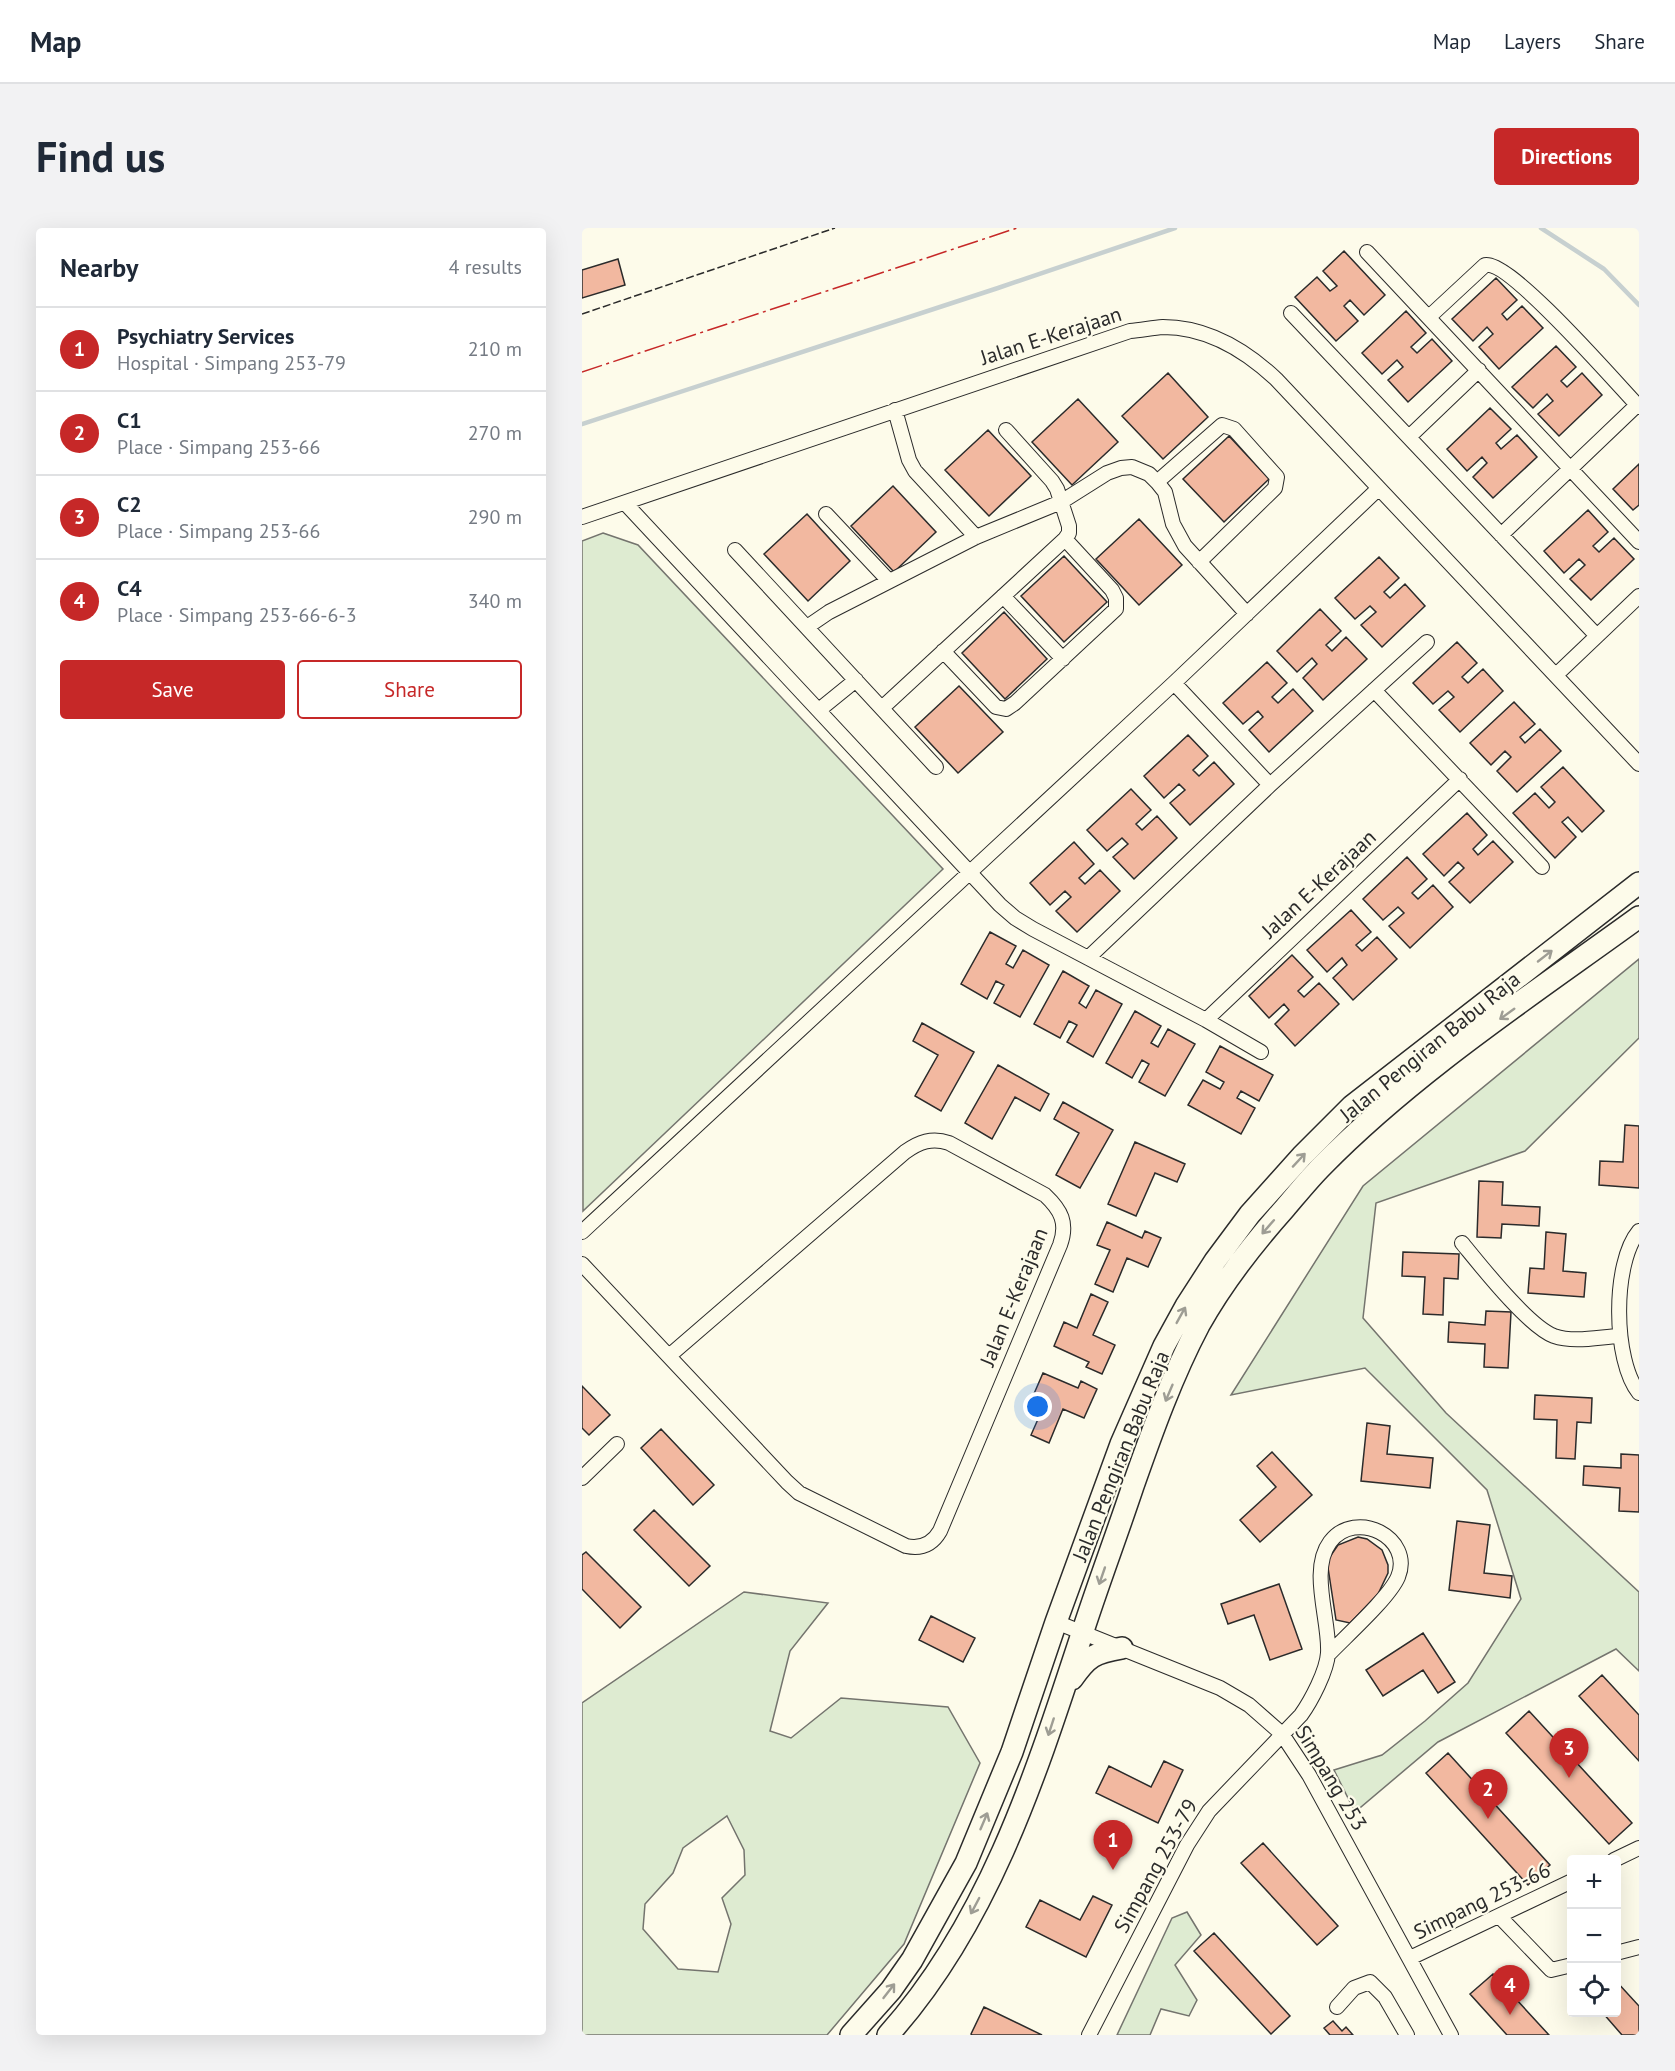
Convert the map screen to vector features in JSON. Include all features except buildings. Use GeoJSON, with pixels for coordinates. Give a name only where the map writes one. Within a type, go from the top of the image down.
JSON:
{"type":"FeatureCollection","features":[{"type":"Feature","properties":{"kind":"main road"},"geometry":{"type":"LineString","coordinates":[[1586,924],[1614,892],[1639,872]]}},
{"type":"Feature","properties":{"kind":"main road","name":"Jalan Pengiran Babu Raja"},"geometry":{"type":"LineString","coordinates":[[851,2035],[891,1990],[912,1960],[966,1863],[1012,1752],[1056,1622],[1121,1444],[1153,1371],[1186,1306],[1229,1242],[1250,1214],[1302,1156],[1352,1106],[1639,883]]}},
{"type":"Feature","properties":{"kind":"main road","name":"Jalan Pengiran Babu Raja"},"geometry":{"type":"LineString","coordinates":[[888,2035],[914,2004],[955,1943],[989,1880],[1039,1764],[1082,1632],[1145,1453],[1197,1329],[1236,1266],[1321,1167],[1365,1125],[1452,1054],[1639,917]]}},
{"type":"Feature","properties":{"kind":"main road"},"geometry":{"type":"LineString","coordinates":[[1063,1692],[1081,1666],[1093,1654],[1122,1648]]}},
{"type":"Feature","properties":{"kind":"street"},"geometry":{"type":"LineString","coordinates":[[1367,252],[1639,542]]}},
{"type":"Feature","properties":{"kind":"street"},"geometry":{"type":"LineString","coordinates":[[1429,317],[1485,265],[1490,264],[1497,267],[1547,310],[1638,406],[1569,468],[1501,535]]}},
{"type":"Feature","properties":{"kind":"street"},"geometry":{"type":"LineString","coordinates":[[1291,313],[1597,636]]}},
{"type":"Feature","properties":{"kind":"street","name":"Jalan E-Kerajaan"},"geometry":{"type":"LineString","coordinates":[[582,517],[1130,331],[1164,327],[1194,331],[1235,346],[1257,360],[1639,764]]}},
{"type":"Feature","properties":{"kind":"street"},"geometry":{"type":"LineString","coordinates":[[1409,437],[1479,370]]}},
{"type":"Feature","properties":{"kind":"street"},"geometry":{"type":"LineString","coordinates":[[895,410],[909,460],[915,471],[976,537]]}},
{"type":"Feature","properties":{"kind":"street"},"geometry":{"type":"LineString","coordinates":[[1158,482],[1222,425],[1234,429],[1277,477],[1275,488],[1199,562]]}},
{"type":"Feature","properties":{"kind":"street"},"geometry":{"type":"LineString","coordinates":[[882,708],[1065,539],[1069,532],[1057,489],[1006,430]]}},
{"type":"Feature","properties":{"kind":"street"},"geometry":{"type":"LineString","coordinates":[[807,627],[829,612],[976,537],[1061,502],[1107,473],[1132,467],[1142,470],[1158,482],[1165,492],[1178,534],[1185,546],[1247,614]]}},
{"type":"Feature","properties":{"kind":"street"},"geometry":{"type":"LineString","coordinates":[[582,1232],[1174,683],[1378,489]]}},
{"type":"Feature","properties":{"kind":"street"},"geometry":{"type":"LineString","coordinates":[[625,503],[1000,906],[1015,918],[1261,1052]]}},
{"type":"Feature","properties":{"kind":"street"},"geometry":{"type":"LineString","coordinates":[[826,514],[889,581]]}},
{"type":"Feature","properties":{"kind":"street"},"geometry":{"type":"LineString","coordinates":[[943,651],[996,707],[1006,709],[1015,704],[1063,660],[1116,609],[1117,604],[1112,590],[1065,539]]}},
{"type":"Feature","properties":{"kind":"street"},"geometry":{"type":"LineString","coordinates":[[735,550],[936,767]]}},
{"type":"Feature","properties":{"kind":"street"},"geometry":{"type":"LineString","coordinates":[[1003,596],[1063,660]]}},
{"type":"Feature","properties":{"kind":"street"},"geometry":{"type":"LineString","coordinates":[[1556,675],[1639,596]]}},
{"type":"Feature","properties":{"kind":"street"},"geometry":{"type":"LineString","coordinates":[[1088,958],[1270,785],[1427,642]]}},
{"type":"Feature","properties":{"kind":"street"},"geometry":{"type":"LineString","coordinates":[[819,710],[856,680]]}},
{"type":"Feature","properties":{"kind":"street"},"geometry":{"type":"LineString","coordinates":[[1174,683],[1270,785]]}},
{"type":"Feature","properties":{"kind":"street"},"geometry":{"type":"LineString","coordinates":[[1374,690],[1542,867]]}},
{"type":"Feature","properties":{"kind":"street","name":"Jalan E-Kerajaan"},"geometry":{"type":"LineString","coordinates":[[1206,1020],[1460,780]]}},
{"type":"Feature","properties":{"kind":"street","name":"Jalan E-Kerajaan"},"geometry":{"type":"LineString","coordinates":[[940,1140],[949,1143],[1045,1195],[1055,1204],[1064,1220],[1064,1234],[1060,1245],[940,1531],[924,1546],[916,1548],[906,1546],[799,1493],[669,1356],[905,1152],[925,1141],[940,1140]]}},
{"type":"Feature","properties":{"kind":"street"},"geometry":{"type":"LineString","coordinates":[[1639,1231],[1628,1249],[1623,1268],[1618,1309],[1620,1336],[1630,1376],[1639,1393]]}},
{"type":"Feature","properties":{"kind":"street"},"geometry":{"type":"LineString","coordinates":[[1462,1243],[1498,1285],[1536,1324],[1547,1332],[1566,1338],[1620,1336]]}},
{"type":"Feature","properties":{"kind":"street"},"geometry":{"type":"LineString","coordinates":[[582,1264],[669,1356]]}},
{"type":"Feature","properties":{"kind":"street"},"geometry":{"type":"LineString","coordinates":[[582,1478],[617,1444]]}},
{"type":"Feature","properties":{"kind":"street"},"geometry":{"type":"LineString","coordinates":[[1354,1527],[1366,1527],[1379,1531],[1397,1548],[1400,1556],[1398,1576],[1382,1599],[1328,1655],[1321,1572],[1325,1550],[1340,1532],[1354,1527]]}},
{"type":"Feature","properties":{"kind":"street","name":"Simpang 253"},"geometry":{"type":"LineString","coordinates":[[1056,1622],[1220,1688],[1249,1705],[1282,1734],[1309,1775],[1451,2035]]}},
{"type":"Feature","properties":{"kind":"street","name":"Simpang 253-79"},"geometry":{"type":"LineString","coordinates":[[1089,2035],[1187,1845],[1209,1811],[1301,1715],[1313,1698],[1328,1655]]}},
{"type":"Feature","properties":{"kind":"street"},"geometry":{"type":"LineString","coordinates":[[1621,1857],[1639,1848]]}},
{"type":"Feature","properties":{"kind":"street","name":"Simpang 253-66"},"geometry":{"type":"LineString","coordinates":[[1410,1958],[1567,1883]]}},
{"type":"Feature","properties":{"kind":"street"},"geometry":{"type":"LineString","coordinates":[[1499,1916],[1551,1970],[1567,1966]]}},
{"type":"Feature","properties":{"kind":"street"},"geometry":{"type":"LineString","coordinates":[[1621,1952],[1639,1947]]}},
{"type":"Feature","properties":{"kind":"street"},"geometry":{"type":"LineString","coordinates":[[1337,2007],[1354,1988],[1370,1982],[1385,1997],[1407,2035]]}},
{"type":"Feature","properties":{"kind":"green space"},"geometry":{"type":"Polygon","coordinates":[[[603,533],[638,545],[943,869],[583,1211],[582,541],[603,533]]]}},
{"type":"Feature","properties":{"kind":"green space"},"geometry":{"type":"Polygon","coordinates":[[[1639,959],[1639,1038],[1525,1151],[1376,1203],[1363,1318],[1446,1413],[1639,1592],[1639,1671],[1616,1649],[1438,1742],[1355,1812],[1334,1770],[1382,1755],[1468,1683],[1521,1599],[1487,1490],[1365,1368],[1231,1395],[1363,1186],[1639,959]]]}},
{"type":"Feature","properties":{"kind":"green space"},"geometry":{"type":"Polygon","coordinates":[[[744,1592],[828,1603],[790,1651],[770,1731],[791,1738],[841,1698],[948,1707],[980,1763],[904,1944],[827,2035],[582,2035],[582,1703],[744,1592]],[[727,1816],[683,1848],[673,1873],[645,1904],[643,1929],[678,1969],[718,1972],[731,1924],[722,1898],[745,1875],[744,1850],[727,1816]]]}},
{"type":"Feature","properties":{"kind":"green space"},"geometry":{"type":"Polygon","coordinates":[[[1187,1912],[1201,1935],[1175,1965],[1197,2000],[1189,2016],[1161,2009],[1150,2035],[1117,2035],[1172,1918],[1187,1912]]]}},
{"type":"Feature","properties":{"kind":"waterway"},"geometry":{"type":"LineString","coordinates":[[582,424],[1175,228]]}},
{"type":"Feature","properties":{"kind":"waterway"},"geometry":{"type":"LineString","coordinates":[[1541,228],[1604,269],[1639,305]]}},
{"type":"Feature","properties":{"kind":"fence"},"geometry":{"type":"LineString","coordinates":[[582,314],[835,228]]}},
{"type":"Feature","properties":{"kind":"power"},"geometry":{"type":"LineString","coordinates":[[582,372],[1017,228]]}},
{"type":"Feature","properties":{"kind":"place","name":"C2"},"geometry":{"type":"Point","coordinates":[1569,1778]}},
{"type":"Feature","properties":{"kind":"place","name":"C1"},"geometry":{"type":"Point","coordinates":[1488,1819]}},
{"type":"Feature","properties":{"kind":"place","name":"Psychiatry Services"},"geometry":{"type":"Point","coordinates":[1113,1870]}},
{"type":"Feature","properties":{"kind":"place","name":"C4"},"geometry":{"type":"Point","coordinates":[1510,2015]}}]}
